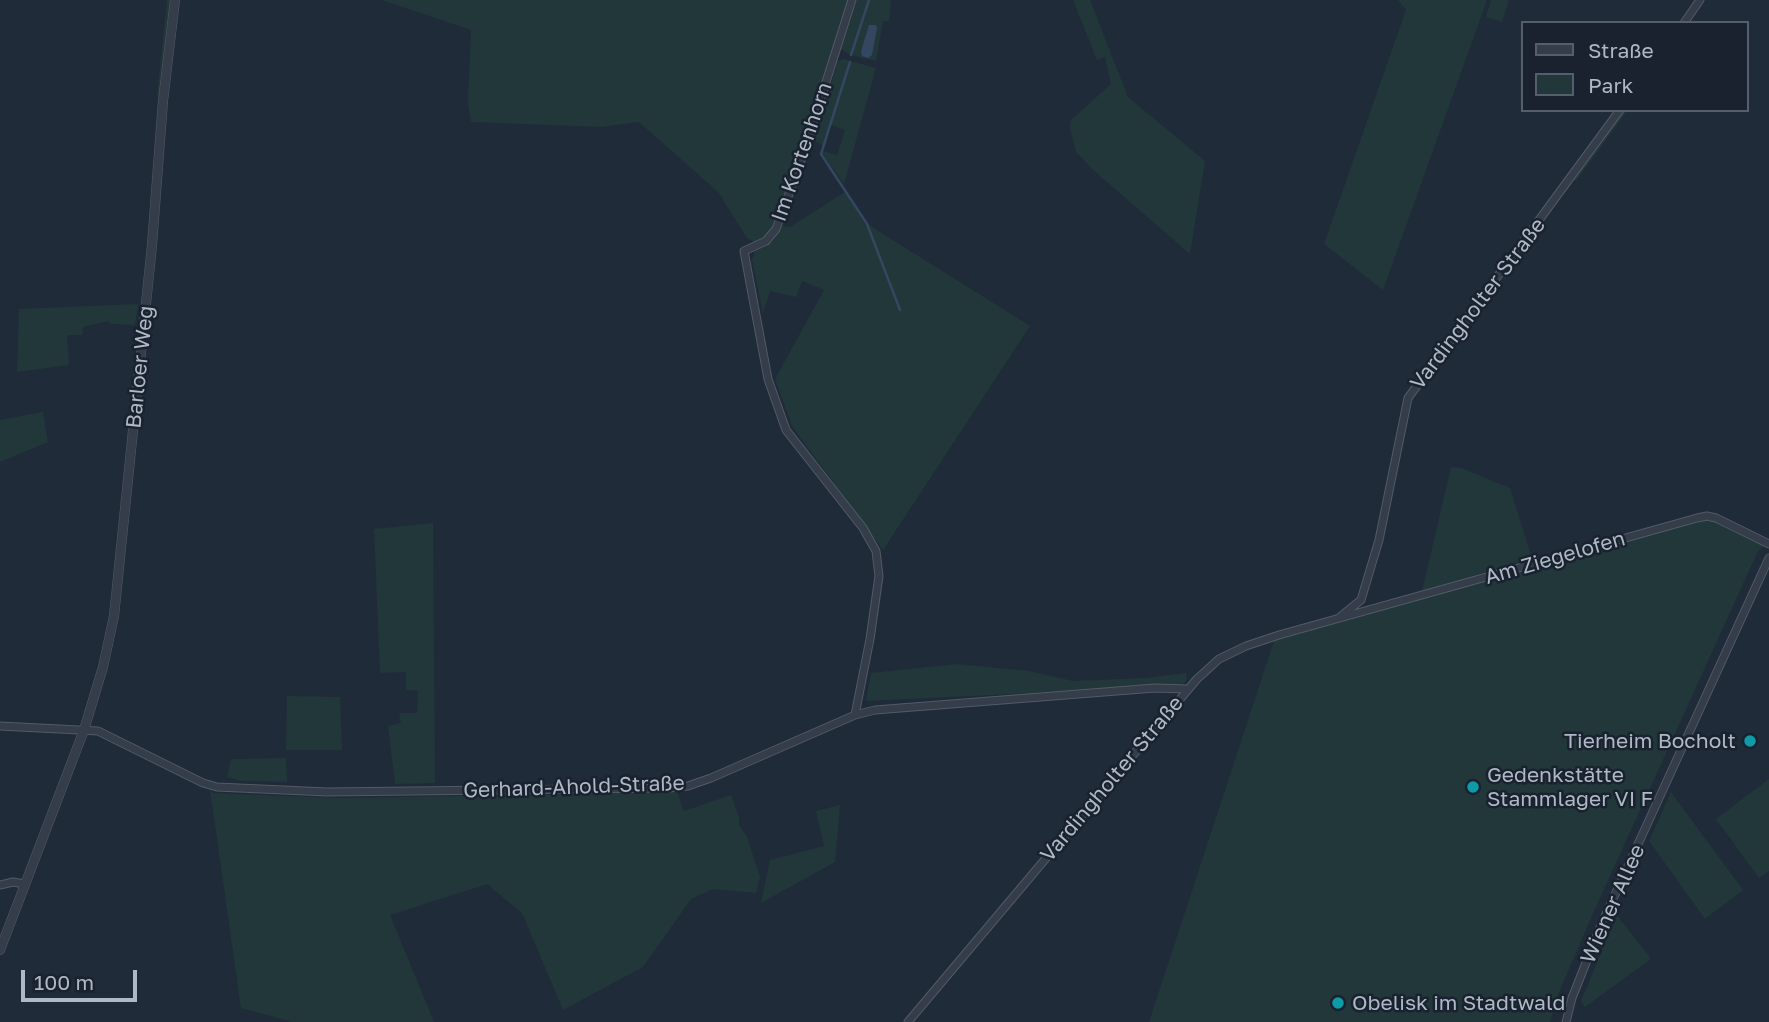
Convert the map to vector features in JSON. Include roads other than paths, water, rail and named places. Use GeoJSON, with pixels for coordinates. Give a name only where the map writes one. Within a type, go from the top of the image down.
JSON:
{"type":"FeatureCollection","features":[{"type":"Feature","properties":{"kind":"street","name":"Barloer Weg"},"geometry":{"type":"LineString","coordinates":[[0,950],[84,730],[103,667],[114,616],[175,0]]}},
{"type":"Feature","properties":{"kind":"street","name":"Im Kortenhorn"},"geometry":{"type":"LineString","coordinates":[[852,0],[799,167],[776,229],[766,241],[744,251],[768,379],[786,430],[863,528],[876,551],[879,576],[855,715]]}},
{"type":"Feature","properties":{"kind":"street"},"geometry":{"type":"LineString","coordinates":[[1685,21],[1700,0]]}},
{"type":"Feature","properties":{"kind":"street","name":"Vardingholter Straße"},"geometry":{"type":"LineString","coordinates":[[908,1022],[1188,689],[1213,663],[1246,646],[1337,620],[1361,600],[1379,540],[1408,398],[1619,112]]}},
{"type":"Feature","properties":{"kind":"street","name":"Am Ziegelofen"},"geometry":{"type":"LineString","coordinates":[[1337,620],[1707,516],[1769,544]]}},
{"type":"Feature","properties":{"kind":"street","name":"Wiener Allee"},"geometry":{"type":"LineString","coordinates":[[1566,1022],[1572,998],[1601,925],[1769,558]]}},
{"type":"Feature","properties":{"kind":"street"},"geometry":{"type":"LineString","coordinates":[[1361,600],[1361,607],[1367,611]]}},
{"type":"Feature","properties":{"kind":"street","name":"Gerhard-Ahold-Straße"},"geometry":{"type":"LineString","coordinates":[[84,730],[98,731],[217,787],[327,792],[688,786],[855,715],[875,710],[1155,688],[1188,689]]}},
{"type":"Feature","properties":{"kind":"street"},"geometry":{"type":"LineString","coordinates":[[0,726],[84,730]]}},
{"type":"Feature","properties":{"kind":"street"},"geometry":{"type":"LineString","coordinates":[[0,885],[13,882],[24,884]]}},
{"type":"Feature","properties":{"kind":"water"},"geometry":{"type":"Polygon","coordinates":[[[869,25],[876,25],[877,28],[872,55],[868,58],[862,56],[861,51],[869,25]]]}},
{"type":"Feature","properties":{"kind":"waterway"},"geometry":{"type":"LineString","coordinates":[[851,55],[869,0]]}},
{"type":"Feature","properties":{"kind":"waterway"},"geometry":{"type":"LineString","coordinates":[[850,62],[821,154],[867,224],[900,310]]}},
{"type":"Feature","properties":{"kind":"place","name":"Tierheim Bocholt"},"geometry":{"type":"Point","coordinates":[1750,741]}},
{"type":"Feature","properties":{"kind":"place","name":"Gedenkstätte Stammlager VI F"},"geometry":{"type":"Point","coordinates":[1473,787]}},
{"type":"Feature","properties":{"kind":"place","name":"Obelisk im Stadtwald"},"geometry":{"type":"Point","coordinates":[1338,1003]}}]}
